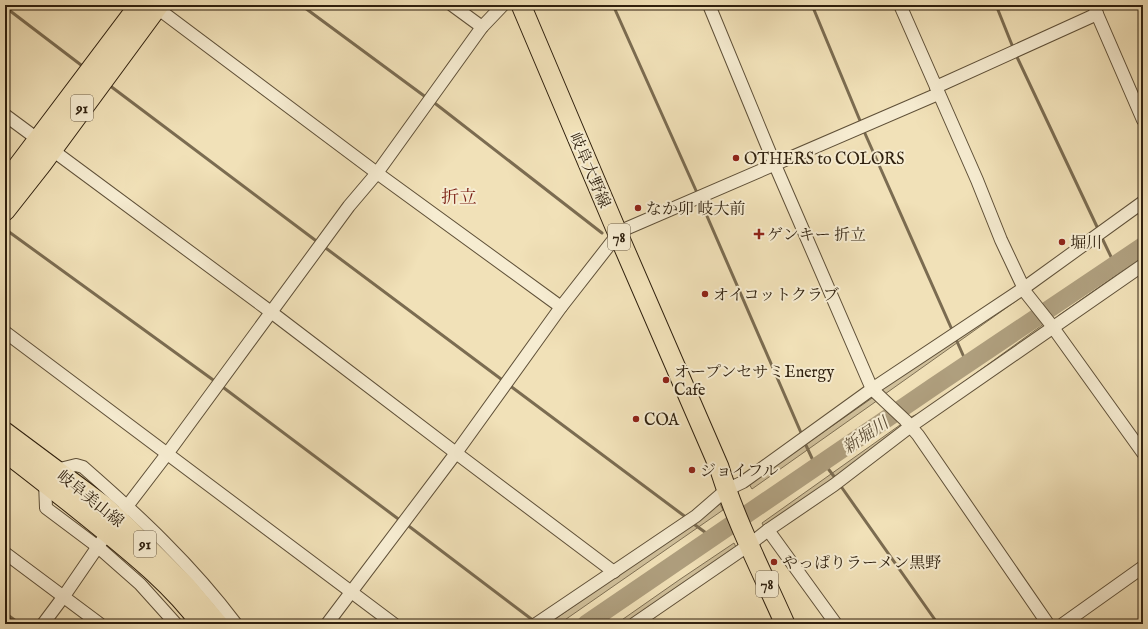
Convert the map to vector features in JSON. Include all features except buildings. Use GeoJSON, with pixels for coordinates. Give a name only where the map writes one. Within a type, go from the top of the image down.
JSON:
{"type":"FeatureCollection","features":[{"type":"Feature","properties":{"kind":"main road","name":"岐阜大野線"},"geometry":{"type":"LineString","coordinates":[[522,5],[618,234],[719,468],[758,538],[774,582],[793,624]]}},
{"type":"Feature","properties":{"kind":"main road","name":"91"},"geometry":{"type":"LineString","coordinates":[[5,211],[45,144],[152,6]]}},
{"type":"Feature","properties":{"kind":"main road","name":"91"},"geometry":{"type":"LineString","coordinates":[[5,183],[45,144]]}},
{"type":"Feature","properties":{"kind":"main road","name":"岐阜美山線"},"geometry":{"type":"LineString","coordinates":[[5,432],[50,476],[219,612]]}},
{"type":"Feature","properties":{"kind":"main road","name":"岐阜美山線"},"geometry":{"type":"LineString","coordinates":[[5,452],[50,476]]}},
{"type":"Feature","properties":{"kind":"main road","name":"岐阜美山線"},"geometry":{"type":"LineString","coordinates":[[113,526],[125,547],[163,581],[201,624]]}},
{"type":"Feature","properties":{"kind":"main road","name":"岐阜大野線"},"geometry":{"type":"LineString","coordinates":[[758,538],[785,624]]}},
{"type":"Feature","properties":{"kind":"street"},"geometry":{"type":"LineString","coordinates":[[452,5],[482,27]]}},
{"type":"Feature","properties":{"kind":"street"},"geometry":{"type":"LineString","coordinates":[[43,624],[113,526],[349,206],[377,173],[482,27],[504,5]]}},
{"type":"Feature","properties":{"kind":"street"},"geometry":{"type":"LineString","coordinates":[[710,5],[775,165],[876,393],[908,423],[1048,624]]}},
{"type":"Feature","properties":{"kind":"street"},"geometry":{"type":"LineString","coordinates":[[900,5],[977,180],[1001,240],[1025,290],[1143,453]]}},
{"type":"Feature","properties":{"kind":"street"},"geometry":{"type":"LineString","coordinates":[[152,6],[561,307]]}},
{"type":"Feature","properties":{"kind":"street"},"geometry":{"type":"LineString","coordinates":[[327,624],[456,453],[561,307],[618,234],[623,230],[775,165],[937,91],[1098,8],[1143,120]]}},
{"type":"Feature","properties":{"kind":"street"},"geometry":{"type":"LineString","coordinates":[[5,115],[271,312],[614,572]]}},
{"type":"Feature","properties":{"kind":"street"},"geometry":{"type":"LineString","coordinates":[[536,624],[696,516],[730,490],[876,393],[1025,290],[1143,202]]}},
{"type":"Feature","properties":{"kind":"street"},"geometry":{"type":"LineString","coordinates":[[634,624],[838,482],[908,423],[1051,325],[1143,265]]}},
{"type":"Feature","properties":{"kind":"street"},"geometry":{"type":"LineString","coordinates":[[5,332],[394,624]]}},
{"type":"Feature","properties":{"kind":"street"},"geometry":{"type":"LineString","coordinates":[[50,476],[76,465],[83,467],[140,584],[176,624]]}},
{"type":"Feature","properties":{"kind":"street"},"geometry":{"type":"LineString","coordinates":[[758,538],[836,624]]}},
{"type":"Feature","properties":{"kind":"street"},"geometry":{"type":"LineString","coordinates":[[5,553],[100,624]]}},
{"type":"Feature","properties":{"kind":"street"},"geometry":{"type":"LineString","coordinates":[[1063,624],[1143,567]]}},
{"type":"Feature","properties":{"kind":"street"},"geometry":{"type":"LineString","coordinates":[[219,612],[236,624]]}},
{"type":"Feature","properties":{"kind":"shaded area"},"geometry":{"type":"Polygon","coordinates":[[[1143,256],[1143,259],[1061,318],[1058,316],[1143,256]]]}},
{"type":"Feature","properties":{"kind":"shaded area"},"geometry":{"type":"Polygon","coordinates":[[[1018,293],[1023,296],[885,394],[881,389],[1018,293]]]}},
{"type":"Feature","properties":{"kind":"shaded area"},"geometry":{"type":"Polygon","coordinates":[[[1045,323],[1046,328],[916,421],[911,417],[924,411],[1045,323]]]}},
{"type":"Feature","properties":{"kind":"shaded area"},"geometry":{"type":"Polygon","coordinates":[[[875,396],[878,400],[752,489],[749,484],[875,396]]]}},
{"type":"Feature","properties":{"kind":"shaded area"},"geometry":{"type":"Polygon","coordinates":[[[900,425],[902,430],[765,529],[762,523],[900,425]]]}},
{"type":"Feature","properties":{"kind":"shaded area"},"geometry":{"type":"Polygon","coordinates":[[[720,504],[723,510],[559,624],[548,624],[720,504]]]}},
{"type":"Feature","properties":{"kind":"shaded area"},"geometry":{"type":"Polygon","coordinates":[[[734,543],[737,549],[628,624],[616,624],[679,580],[734,543]]]}},
{"type":"Feature","properties":{"kind":"waterway"},"geometry":{"type":"LineString","coordinates":[[301,5],[427,98]]}},
{"type":"Feature","properties":{"kind":"waterway"},"geometry":{"type":"LineString","coordinates":[[613,5],[698,195]]}},
{"type":"Feature","properties":{"kind":"waterway"},"geometry":{"type":"LineString","coordinates":[[812,5],[861,123]]}},
{"type":"Feature","properties":{"kind":"waterway"},"geometry":{"type":"LineString","coordinates":[[996,5],[1014,50]]}},
{"type":"Feature","properties":{"kind":"waterway"},"geometry":{"type":"LineString","coordinates":[[5,7],[85,68]]}},
{"type":"Feature","properties":{"kind":"waterway"},"geometry":{"type":"LineString","coordinates":[[1016,55],[1099,231]]}},
{"type":"Feature","properties":{"kind":"waterway"},"geometry":{"type":"LineString","coordinates":[[109,85],[319,243]]}},
{"type":"Feature","properties":{"kind":"waterway"},"geometry":{"type":"LineString","coordinates":[[432,101],[602,233]]}},
{"type":"Feature","properties":{"kind":"waterway"},"geometry":{"type":"LineString","coordinates":[[863,129],[953,332]]}},
{"type":"Feature","properties":{"kind":"waterway"},"geometry":{"type":"LineString","coordinates":[[700,200],[802,435]]}},
{"type":"Feature","properties":{"kind":"waterway"},"geometry":{"type":"LineString","coordinates":[[5,229],[216,382]]}},
{"type":"Feature","properties":{"kind":"waterway"},"geometry":{"type":"LineString","coordinates":[[1101,236],[1115,265]]}},
{"type":"Feature","properties":{"kind":"waterway"},"geometry":{"type":"LineString","coordinates":[[323,246],[505,382]]}},
{"type":"Feature","properties":{"kind":"waterway","name":"新堀川"},"geometry":{"type":"LineString","coordinates":[[586,624],[933,387],[1143,246]]}},
{"type":"Feature","properties":{"kind":"waterway"},"geometry":{"type":"LineString","coordinates":[[955,337],[967,364]]}},
{"type":"Feature","properties":{"kind":"waterway"},"geometry":{"type":"LineString","coordinates":[[220,385],[401,521]]}},
{"type":"Feature","properties":{"kind":"waterway"},"geometry":{"type":"LineString","coordinates":[[509,385],[687,518]]}},
{"type":"Feature","properties":{"kind":"waterway"},"geometry":{"type":"LineString","coordinates":[[804,441],[816,467]]}},
{"type":"Feature","properties":{"kind":"waterway"},"geometry":{"type":"LineString","coordinates":[[823,462],[836,479]]}},
{"type":"Feature","properties":{"kind":"waterway"},"geometry":{"type":"LineString","coordinates":[[840,485],[938,624]]}},
{"type":"Feature","properties":{"kind":"waterway"},"geometry":{"type":"LineString","coordinates":[[691,522],[713,538]]}},
{"type":"Feature","properties":{"kind":"waterway"},"geometry":{"type":"LineString","coordinates":[[406,524],[534,621]]}},
{"type":"Feature","properties":{"kind":"waterway"},"geometry":{"type":"LineString","coordinates":[[5,613],[20,624]]}},
{"type":"Feature","properties":{"kind":"place","name":"OTHERS to COLORS"},"geometry":{"type":"Point","coordinates":[736,158]}},
{"type":"Feature","properties":{"kind":"place","name":"なか卯 岐大前"},"geometry":{"type":"Point","coordinates":[638,208]}},
{"type":"Feature","properties":{"kind":"place","name":"ゲンキー 折立"},"geometry":{"type":"Point","coordinates":[759,234]}},
{"type":"Feature","properties":{"kind":"place","name":"堀川"},"geometry":{"type":"Point","coordinates":[1062,242]}},
{"type":"Feature","properties":{"kind":"place","name":"オイコットクラブ"},"geometry":{"type":"Point","coordinates":[705,294]}},
{"type":"Feature","properties":{"kind":"place","name":"オープンセサミEnergy Cafe"},"geometry":{"type":"Point","coordinates":[666,380]}},
{"type":"Feature","properties":{"kind":"place","name":"COA"},"geometry":{"type":"Point","coordinates":[636,419]}},
{"type":"Feature","properties":{"kind":"place","name":"ジョイフル"},"geometry":{"type":"Point","coordinates":[692,470]}},
{"type":"Feature","properties":{"kind":"place","name":"やっぱりラーメン黒野"},"geometry":{"type":"Point","coordinates":[774,562]}},
{"type":"Feature","properties":{"kind":"district","name":"折立"},"geometry":{"type":"Point","coordinates":[459,197]}}]}
